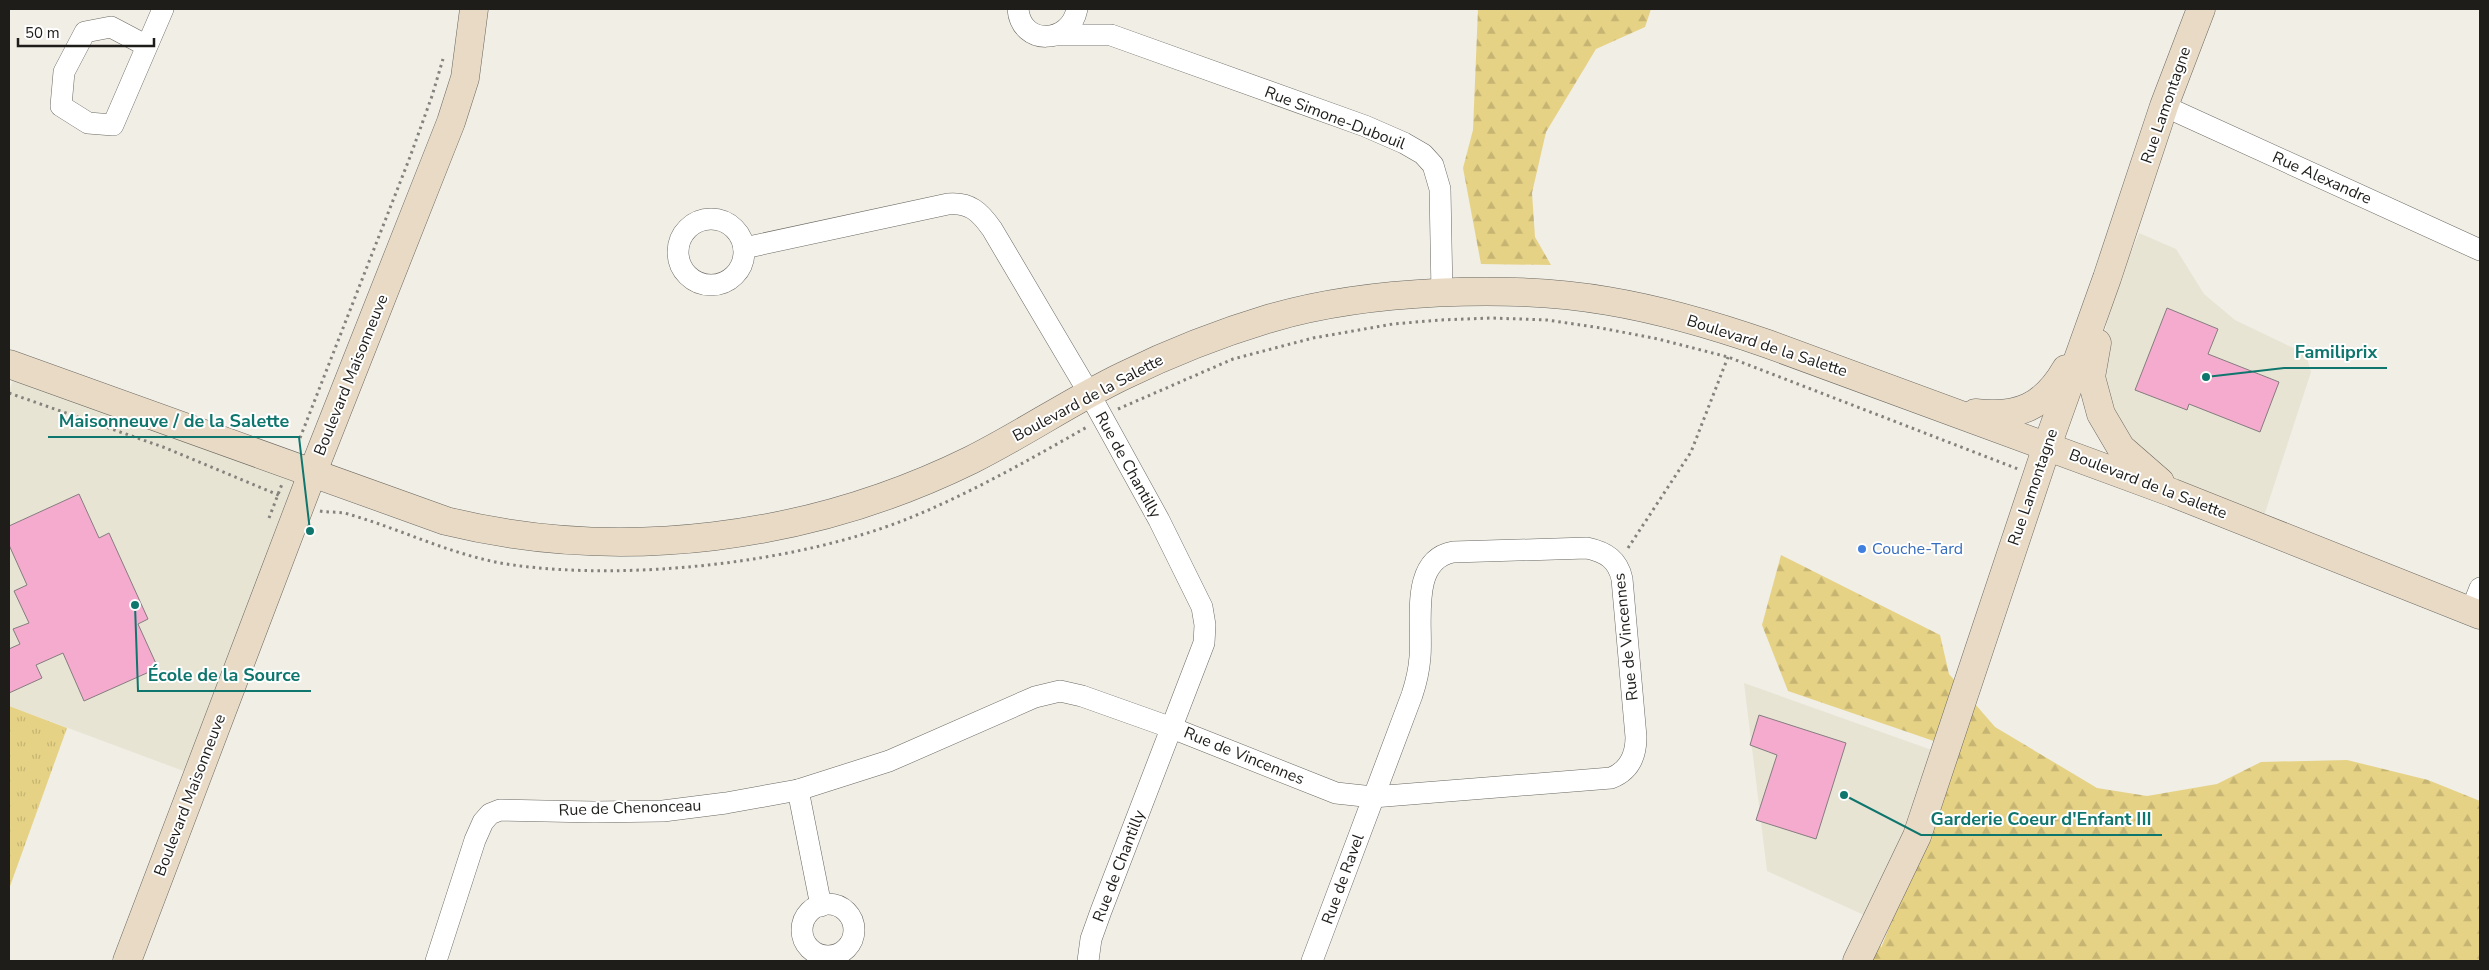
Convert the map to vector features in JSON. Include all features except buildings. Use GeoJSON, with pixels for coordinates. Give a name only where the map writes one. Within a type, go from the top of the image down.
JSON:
{"type":"FeatureCollection","features":[{"type":"Feature","properties":{"kind":"street"},"geometry":{"type":"LineString","coordinates":[[147,46],[111,28],[85,32],[64,72],[61,106],[88,123],[113,125],[163,9]]}},
{"type":"Feature","properties":{"kind":"street","name":"Boulevard Maisonneuve"},"geometry":{"type":"LineString","coordinates":[[127,961],[312,474],[451,122],[465,78],[474,9]]}},
{"type":"Feature","properties":{"kind":"street"},"geometry":{"type":"LineString","coordinates":[[1056,35],[1073,22],[1077,9]]}},
{"type":"Feature","properties":{"kind":"street","name":"Rue Simone-Dubouil"},"geometry":{"type":"LineString","coordinates":[[1084,9],[1111,35]]}},
{"type":"Feature","properties":{"kind":"street","name":"Rue Lamontagne"},"geometry":{"type":"LineString","coordinates":[[1857,961],[1917,836],[2047,446],[2107,278],[2164,106],[2201,9]]}},
{"type":"Feature","properties":{"kind":"street","name":"Rue Simone-Dubouil"},"geometry":{"type":"LineString","coordinates":[[1016,12],[1036,34],[1111,35],[1365,126],[1404,143],[1423,154],[1433,165],[1440,189],[1442,293]]}},
{"type":"Feature","properties":{"kind":"street","name":"Rue Alexandre"},"geometry":{"type":"LineString","coordinates":[[2164,106],[2480,250]]}},
{"type":"Feature","properties":{"kind":"street","name":"Rue de Chantilly"},"geometry":{"type":"LineString","coordinates":[[744,248],[948,204],[958,203],[971,207],[984,218],[992,229],[1089,393],[1159,520],[1202,607],[1205,625],[1204,643],[1093,932],[1088,961]]}},
{"type":"Feature","properties":{"kind":"street"},"geometry":{"type":"LineString","coordinates":[[2107,278],[2091,376],[2101,414],[2121,448],[2173,493]]}},
{"type":"Feature","properties":{"kind":"street","name":"Boulevard de la Salette"},"geometry":{"type":"LineString","coordinates":[[9,364],[446,521],[503,533],[592,542],[701,538],[779,526],[852,508],[888,496],[931,479],[976,457],[1089,393],[1176,352],[1273,318],[1331,304],[1442,293],[1543,295],[1607,301],[1725,329],[1954,410],[2173,493],[2477,604]]}},
{"type":"Feature","properties":{"kind":"street"},"geometry":{"type":"LineString","coordinates":[[1954,410],[1998,416],[2026,410],[2042,400],[2056,386],[2087,334]]}},
{"type":"Feature","properties":{"kind":"street","name":"Rue de Vincennes"},"geometry":{"type":"LineString","coordinates":[[1172,728],[1336,793],[1373,797],[1611,778],[1622,774],[1634,757],[1636,737],[1622,579],[1620,570],[1614,560],[1606,554],[1587,548],[1453,552],[1443,554],[1434,560],[1423,582],[1420,658],[1417,678],[1373,797]]}},
{"type":"Feature","properties":{"kind":"street","name":"Rue de Chenonceau"},"geometry":{"type":"LineString","coordinates":[[436,961],[475,840],[483,822],[490,814],[510,810],[594,812],[662,810],[726,804],[798,790],[889,761],[1050,692],[1060,691],[1082,696],[1172,728]]}},
{"type":"Feature","properties":{"kind":"street"},"geometry":{"type":"LineString","coordinates":[[798,790],[821,906]]}},
{"type":"Feature","properties":{"kind":"street","name":"Rue de Ravel"},"geometry":{"type":"LineString","coordinates":[[1312,961],[1373,797]]}},
{"type":"Feature","properties":{"kind":"path","name":"Boulevard Maisonneuve"},"geometry":{"type":"LineString","coordinates":[[298,441],[413,148],[432,96],[445,51]]}},
{"type":"Feature","properties":{"kind":"path"},"geometry":{"type":"LineString","coordinates":[[1127,405],[1233,359],[1268,348],[1350,330],[1440,320],[1491,318],[1547,320],[1601,328],[1728,357],[2037,476]]}},
{"type":"Feature","properties":{"kind":"path"},"geometry":{"type":"LineString","coordinates":[[1624,554],[1691,452],[1728,357]]}},
{"type":"Feature","properties":{"kind":"path"},"geometry":{"type":"LineString","coordinates":[[9,393],[163,448],[287,499]]}},
{"type":"Feature","properties":{"kind":"shaded area"},"geometry":{"type":"Polygon","coordinates":[[[2139,233],[2176,249],[2204,294],[2235,320],[2306,354],[2311,372],[2264,516],[2174,484],[2125,448],[2095,379],[2112,299],[2139,233]]]}},
{"type":"Feature","properties":{"kind":"shaded area"},"geometry":{"type":"Polygon","coordinates":[[[17,367],[312,474],[197,776],[9,706],[9,392],[17,367]]]}},
{"type":"Feature","properties":{"kind":"shaded area"},"geometry":{"type":"Polygon","coordinates":[[[1744,683],[1943,754],[1875,920],[1767,871],[1744,683]]]}},
{"type":"Feature","properties":{"kind":"green space"},"geometry":{"type":"Polygon","coordinates":[[[1478,9],[1651,9],[1645,27],[1596,49],[1546,132],[1532,193],[1535,237],[1551,265],[1481,264],[1463,168],[1473,130],[1478,9]]]}},
{"type":"Feature","properties":{"kind":"green space"},"geometry":{"type":"Polygon","coordinates":[[[1781,555],[1940,635],[1949,674],[1995,727],[2097,788],[2147,796],[2217,784],[2261,762],[2347,760],[2428,780],[2480,801],[2480,961],[1859,961],[1875,920],[1881,948],[1960,750],[1788,691],[1762,625],[1781,555]]]}},
{"type":"Feature","properties":{"kind":"green space"},"geometry":{"type":"Polygon","coordinates":[[[9,706],[67,728],[9,889],[9,706]]]}},
{"type":"Feature","properties":{"kind":"place","name":"Familiprix"},"geometry":{"type":"Point","coordinates":[2206,377]}},
{"type":"Feature","properties":{"kind":"place","name":"Maisonneuve / de la Salette"},"geometry":{"type":"Point","coordinates":[310,531]}},
{"type":"Feature","properties":{"kind":"place","name":"Couche-Tard"},"geometry":{"type":"Point","coordinates":[1862,549]}},
{"type":"Feature","properties":{"kind":"place","name":"École de la Source"},"geometry":{"type":"Point","coordinates":[135,605]}},
{"type":"Feature","properties":{"kind":"place","name":"Garderie Coeur d'Enfant III"},"geometry":{"type":"Point","coordinates":[1844,795]}}]}
